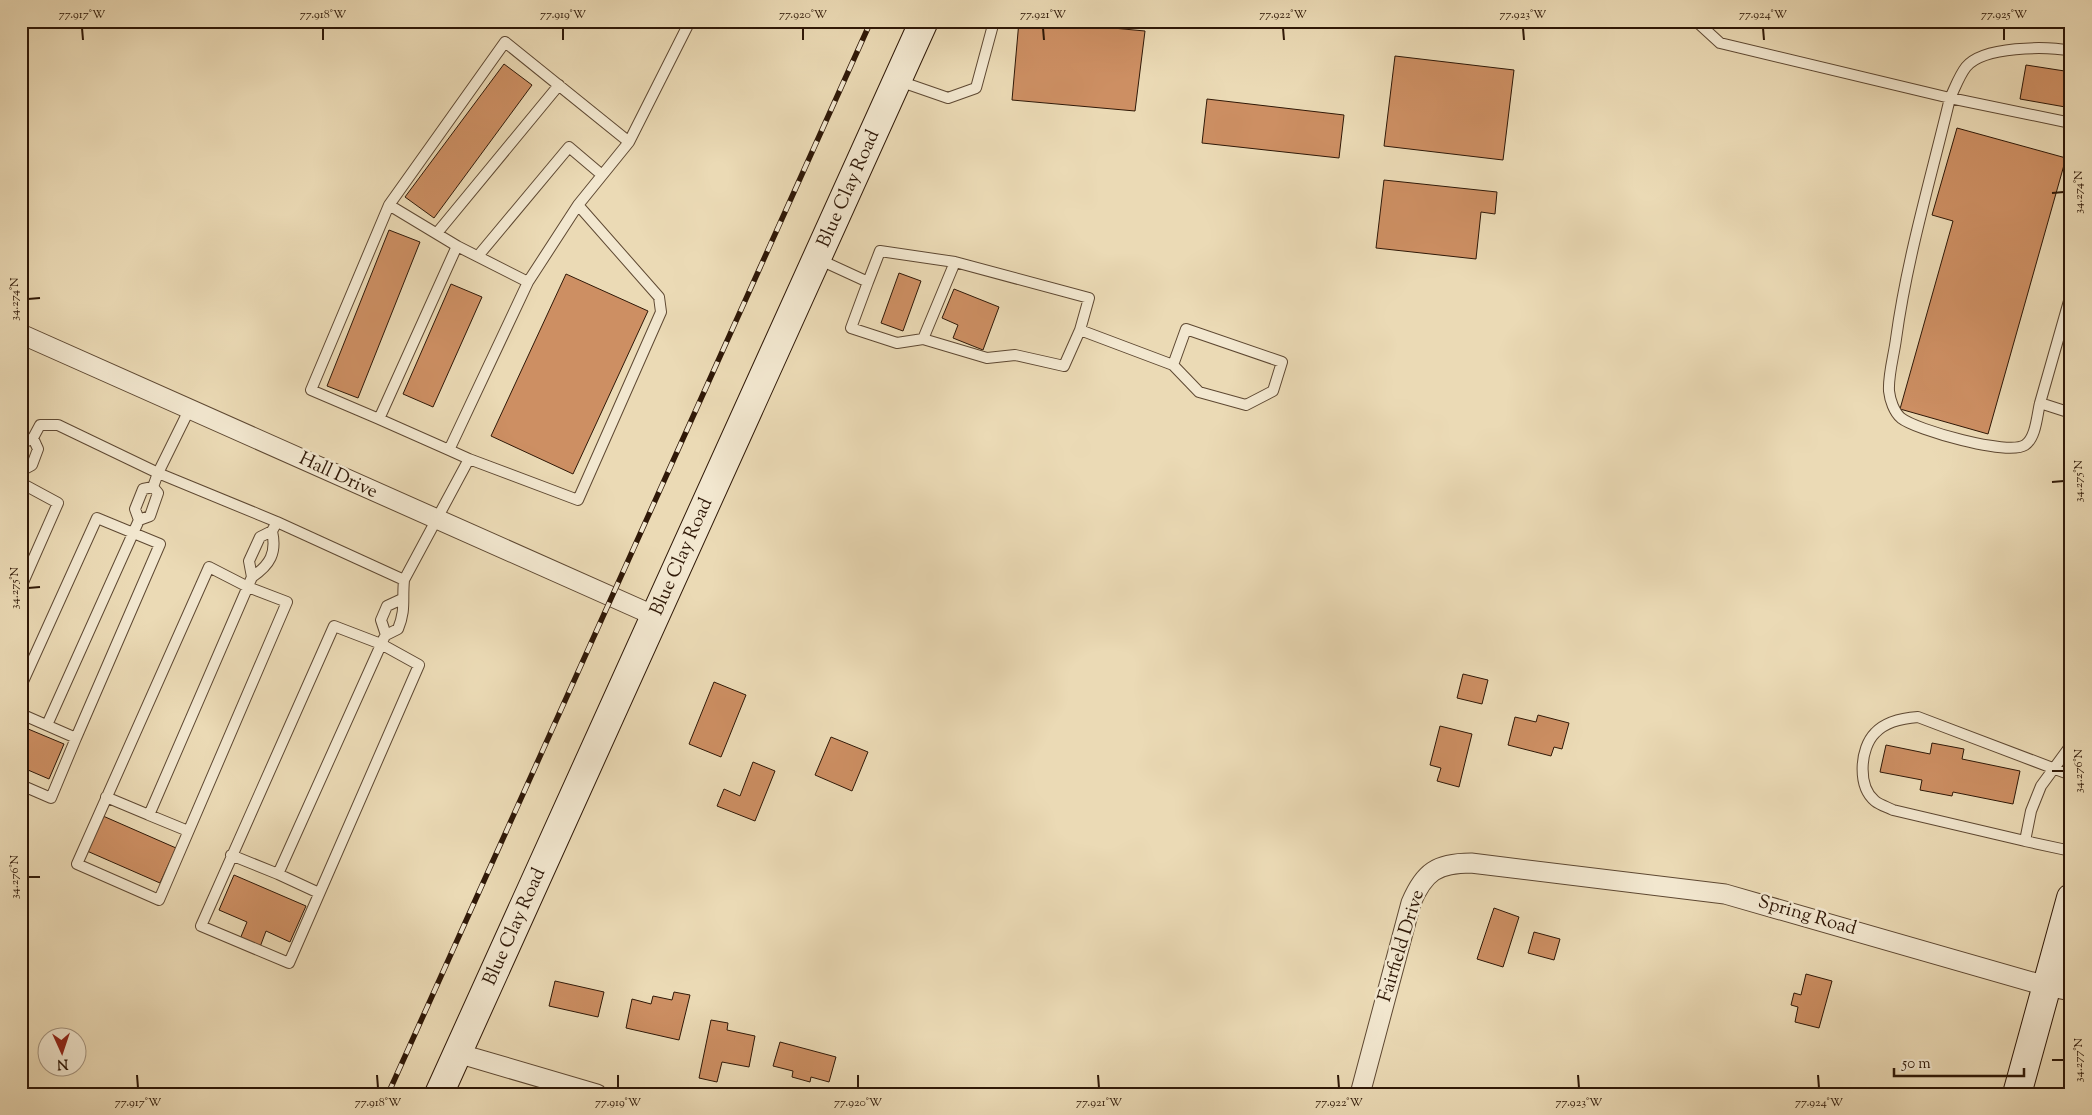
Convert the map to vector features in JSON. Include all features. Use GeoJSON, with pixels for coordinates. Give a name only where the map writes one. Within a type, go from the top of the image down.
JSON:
{"type":"FeatureCollection","features":[{"type":"Feature","properties":{"kind":"street","name":"Blue Clay Road"},"geometry":{"type":"LineString","coordinates":[[439,1094],[924,21]]}},
{"type":"Feature","properties":{"kind":"street","name":"Hall Drive"},"geometry":{"type":"LineString","coordinates":[[21,334],[655,616]]}},
{"type":"Feature","properties":{"kind":"street","name":"Fairfield Drive"},"geometry":{"type":"LineString","coordinates":[[1360,1094],[1411,903],[1424,878],[1441,867],[1457,863],[1561,874]]}},
{"type":"Feature","properties":{"kind":"street","name":"Spring Road"},"geometry":{"type":"LineString","coordinates":[[1561,874],[1725,894],[2058,989]]}},
{"type":"Feature","properties":{"kind":"street"},"geometry":{"type":"LineString","coordinates":[[2017,1094],[2058,989],[2071,898]]}},
{"type":"Feature","properties":{"kind":"street"},"geometry":{"type":"LineString","coordinates":[[458,1054],[597,1094]]}},
{"type":"Feature","properties":{"kind":"lane"},"geometry":{"type":"LineString","coordinates":[[449,450],[528,282],[578,205],[629,142],[690,21]]}},
{"type":"Feature","properties":{"kind":"lane"},"geometry":{"type":"LineString","coordinates":[[898,81],[948,98],[976,88],[993,25],[990,21]]}},
{"type":"Feature","properties":{"kind":"lane"},"geometry":{"type":"LineString","coordinates":[[1696,21],[1720,43],[1950,98],[2071,123]]}},
{"type":"Feature","properties":{"kind":"lane"},"geometry":{"type":"LineString","coordinates":[[578,205],[659,297],[661,312],[578,500],[469,459],[311,390],[390,205],[505,42],[629,142]]}},
{"type":"Feature","properties":{"kind":"lane"},"geometry":{"type":"LineString","coordinates":[[2071,51],[2056,48],[2010,50],[1981,55],[1966,66],[1950,98],[1900,309],[1889,391],[1893,407],[1900,417],[1912,426],[1980,444],[2011,449],[2025,446],[2032,436],[2071,294]]}},
{"type":"Feature","properties":{"kind":"lane"},"geometry":{"type":"LineString","coordinates":[[437,233],[559,85]]}},
{"type":"Feature","properties":{"kind":"lane"},"geometry":{"type":"LineString","coordinates":[[478,256],[569,148],[602,176]]}},
{"type":"Feature","properties":{"kind":"lane"},"geometry":{"type":"LineString","coordinates":[[390,205],[457,246],[528,282]]}},
{"type":"Feature","properties":{"kind":"lane"},"geometry":{"type":"LineString","coordinates":[[379,419],[457,246]]}},
{"type":"Feature","properties":{"kind":"lane"},"geometry":{"type":"LineString","coordinates":[[880,251],[955,262],[1089,298],[1080,330],[1064,366],[1015,356],[986,358],[923,339],[897,343],[852,328],[880,251]]}},
{"type":"Feature","properties":{"kind":"lane"},"geometry":{"type":"LineString","coordinates":[[817,258],[868,282]]}},
{"type":"Feature","properties":{"kind":"lane"},"geometry":{"type":"LineString","coordinates":[[923,339],[955,262]]}},
{"type":"Feature","properties":{"kind":"lane"},"geometry":{"type":"LineString","coordinates":[[1080,330],[1173,365],[1199,392],[1246,405],[1273,391],[1282,362],[1186,330],[1173,365]]}},
{"type":"Feature","properties":{"kind":"lane"},"geometry":{"type":"LineString","coordinates":[[2040,403],[2071,413]]}},
{"type":"Feature","properties":{"kind":"lane"},"geometry":{"type":"LineString","coordinates":[[153,486],[190,408]]}},
{"type":"Feature","properties":{"kind":"lane"},"geometry":{"type":"LineString","coordinates":[[21,444],[33,438],[40,425],[58,425],[274,526],[404,580]]}},
{"type":"Feature","properties":{"kind":"lane"},"geometry":{"type":"LineString","coordinates":[[21,471],[32,465],[38,449],[33,438]]}},
{"type":"Feature","properties":{"kind":"lane"},"geometry":{"type":"LineString","coordinates":[[383,640],[398,629],[405,611],[402,599],[404,580],[438,521],[469,459]]}},
{"type":"Feature","properties":{"kind":"lane"},"geometry":{"type":"LineString","coordinates":[[21,483],[58,503],[21,587]]}},
{"type":"Feature","properties":{"kind":"lane"},"geometry":{"type":"LineString","coordinates":[[47,725],[139,520],[135,509],[143,489],[153,486]]}},
{"type":"Feature","properties":{"kind":"lane"},"geometry":{"type":"LineString","coordinates":[[139,520],[150,516],[158,493],[153,486]]}},
{"type":"Feature","properties":{"kind":"lane"},"geometry":{"type":"LineString","coordinates":[[21,686],[97,518],[160,544],[51,798],[21,785]]}},
{"type":"Feature","properties":{"kind":"lane"},"geometry":{"type":"LineString","coordinates":[[250,582],[249,561],[260,537],[274,526]]}},
{"type":"Feature","properties":{"kind":"lane"},"geometry":{"type":"LineString","coordinates":[[149,814],[250,582],[269,563],[275,543],[274,526]]}},
{"type":"Feature","properties":{"kind":"lane"},"geometry":{"type":"LineString","coordinates":[[209,567],[250,582],[287,602],[159,900],[77,864],[106,797],[209,567]]}},
{"type":"Feature","properties":{"kind":"lane"},"geometry":{"type":"LineString","coordinates":[[278,874],[383,640],[382,620],[387,606],[402,599]]}},
{"type":"Feature","properties":{"kind":"lane"},"geometry":{"type":"LineString","coordinates":[[334,626],[383,640],[419,665],[289,962],[201,926],[231,855],[334,626]]}},
{"type":"Feature","properties":{"kind":"lane"},"geometry":{"type":"LineString","coordinates":[[21,714],[76,738]]}},
{"type":"Feature","properties":{"kind":"lane"},"geometry":{"type":"LineString","coordinates":[[2071,775],[1918,718],[1903,718],[1875,732],[1865,748],[1862,769],[1866,788],[1874,801],[1893,810],[2071,851]]}},
{"type":"Feature","properties":{"kind":"lane"},"geometry":{"type":"LineString","coordinates":[[2025,841],[2038,794],[2052,769],[2071,745]]}},
{"type":"Feature","properties":{"kind":"lane"},"geometry":{"type":"LineString","coordinates":[[106,797],[188,831]]}},
{"type":"Feature","properties":{"kind":"lane"},"geometry":{"type":"LineString","coordinates":[[231,855],[319,893]]}},
{"type":"Feature","properties":{"kind":"building"},"geometry":{"type":"Polygon","coordinates":[[[1019,21],[1081,23],[1081,21],[1103,21],[1102,27],[1145,31],[1135,111],[1012,100],[1019,21]]]}},
{"type":"Feature","properties":{"kind":"building"},"geometry":{"type":"Polygon","coordinates":[[[1395,56],[1514,70],[1503,160],[1384,146],[1395,56]]]}},
{"type":"Feature","properties":{"kind":"building"},"geometry":{"type":"Polygon","coordinates":[[[504,64],[532,85],[434,218],[405,197],[504,64]]]}},
{"type":"Feature","properties":{"kind":"building"},"geometry":{"type":"Polygon","coordinates":[[[2026,65],[2071,72],[2071,108],[2020,99],[2026,65]]]}},
{"type":"Feature","properties":{"kind":"building"},"geometry":{"type":"Polygon","coordinates":[[[1207,99],[1344,115],[1339,158],[1202,143],[1207,99]]]}},
{"type":"Feature","properties":{"kind":"building"},"geometry":{"type":"Polygon","coordinates":[[[1957,128],[2066,158],[1988,434],[1900,409],[1953,221],[1932,215],[1957,128]]]}},
{"type":"Feature","properties":{"kind":"building"},"geometry":{"type":"Polygon","coordinates":[[[1384,180],[1497,192],[1495,214],[1481,212],[1476,259],[1376,248],[1384,180]]]}},
{"type":"Feature","properties":{"kind":"building"},"geometry":{"type":"Polygon","coordinates":[[[389,230],[420,242],[358,398],[327,386],[389,230]]]}},
{"type":"Feature","properties":{"kind":"building"},"geometry":{"type":"Polygon","coordinates":[[[899,273],[921,281],[903,331],[881,323],[899,273]]]}},
{"type":"Feature","properties":{"kind":"building"},"geometry":{"type":"Polygon","coordinates":[[[566,274],[648,311],[573,474],[491,436],[566,274]]]}},
{"type":"Feature","properties":{"kind":"building"},"geometry":{"type":"Polygon","coordinates":[[[451,284],[482,297],[433,407],[403,394],[451,284]]]}},
{"type":"Feature","properties":{"kind":"building"},"geometry":{"type":"Polygon","coordinates":[[[954,289],[999,307],[983,350],[953,338],[958,325],[942,318],[954,289]]]}},
{"type":"Feature","properties":{"kind":"building"},"geometry":{"type":"Polygon","coordinates":[[[1463,674],[1488,680],[1482,704],[1457,698],[1463,674]]]}},
{"type":"Feature","properties":{"kind":"building"},"geometry":{"type":"Polygon","coordinates":[[[714,682],[746,695],[721,757],[689,744],[714,682]]]}},
{"type":"Feature","properties":{"kind":"building"},"geometry":{"type":"Polygon","coordinates":[[[1538,715],[1569,723],[1562,749],[1554,747],[1551,756],[1508,745],[1515,717],[1536,722],[1538,715]]]}},
{"type":"Feature","properties":{"kind":"building"},"geometry":{"type":"Polygon","coordinates":[[[21,726],[64,744],[49,779],[21,767],[21,726]]]}},
{"type":"Feature","properties":{"kind":"building"},"geometry":{"type":"Polygon","coordinates":[[[1440,726],[1472,734],[1459,787],[1437,781],[1441,768],[1430,765],[1440,726]]]}},
{"type":"Feature","properties":{"kind":"building"},"geometry":{"type":"Polygon","coordinates":[[[831,737],[868,752],[852,791],[815,775],[831,737]]]}},
{"type":"Feature","properties":{"kind":"building"},"geometry":{"type":"Polygon","coordinates":[[[1932,743],[1964,749],[1962,759],[2020,771],[2013,804],[1953,792],[1952,796],[1920,790],[1922,780],[1880,772],[1886,745],[1930,754],[1932,743]]]}},
{"type":"Feature","properties":{"kind":"building"},"geometry":{"type":"Polygon","coordinates":[[[753,762],[775,771],[755,821],[717,806],[724,789],[740,796],[753,762]]]}},
{"type":"Feature","properties":{"kind":"building"},"geometry":{"type":"Polygon","coordinates":[[[103,816],[176,848],[160,883],[87,851],[103,816]]]}},
{"type":"Feature","properties":{"kind":"building"},"geometry":{"type":"Polygon","coordinates":[[[234,875],[306,906],[290,942],[266,931],[260,947],[240,939],[247,922],[219,910],[234,875]]]}},
{"type":"Feature","properties":{"kind":"building"},"geometry":{"type":"Polygon","coordinates":[[[1494,908],[1519,917],[1503,967],[1477,959],[1494,908]]]}},
{"type":"Feature","properties":{"kind":"building"},"geometry":{"type":"Polygon","coordinates":[[[1534,932],[1560,939],[1554,960],[1528,953],[1534,932]]]}},
{"type":"Feature","properties":{"kind":"building"},"geometry":{"type":"Polygon","coordinates":[[[1806,974],[1832,981],[1819,1028],[1795,1022],[1798,1007],[1791,1005],[1794,993],[1801,995],[1806,974]]]}},
{"type":"Feature","properties":{"kind":"building"},"geometry":{"type":"Polygon","coordinates":[[[555,981],[604,992],[598,1017],[549,1006],[555,981]]]}},
{"type":"Feature","properties":{"kind":"building"},"geometry":{"type":"Polygon","coordinates":[[[674,992],[690,995],[679,1040],[626,1028],[632,999],[651,1004],[653,996],[672,1000],[674,992]]]}},
{"type":"Feature","properties":{"kind":"building"},"geometry":{"type":"Polygon","coordinates":[[[711,1020],[728,1023],[727,1030],[755,1036],[749,1067],[722,1062],[717,1082],[699,1078],[711,1020]]]}},
{"type":"Feature","properties":{"kind":"building"},"geometry":{"type":"Polygon","coordinates":[[[780,1042],[836,1057],[829,1082],[811,1077],[810,1082],[792,1077],[793,1071],[773,1066],[780,1042]]]}},
{"type":"Feature","properties":{"kind":"railway"},"geometry":{"type":"LineString","coordinates":[[388,1094],[871,21]]}}]}
